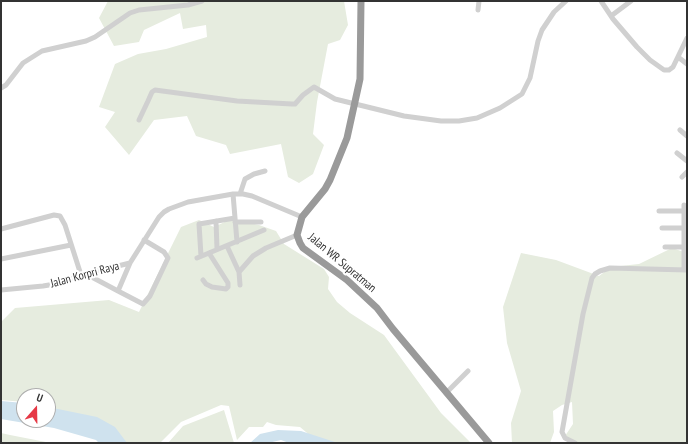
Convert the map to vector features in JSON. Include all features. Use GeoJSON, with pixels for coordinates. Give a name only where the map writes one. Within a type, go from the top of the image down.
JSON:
{"type":"FeatureCollection","features":[{"type":"Feature","properties":{"kind":"highway","name":"Jalan WR Supratman"},"geometry":{"type":"LineString","coordinates":[[361,1],[360,79],[347,138],[335,170],[325,189],[302,217],[297,235],[304,248],[347,280],[377,308],[489,443]]}},
{"type":"Feature","properties":{"kind":"street"},"geometry":{"type":"LineString","coordinates":[[1,88],[6,85],[23,63],[42,51],[91,39],[130,13],[139,10],[188,5],[202,1]]}},
{"type":"Feature","properties":{"kind":"street"},"geometry":{"type":"LineString","coordinates":[[478,10],[480,1]]}},
{"type":"Feature","properties":{"kind":"street"},"geometry":{"type":"LineString","coordinates":[[139,120],[152,92],[155,90],[237,101],[295,104],[303,95],[314,87],[335,99],[404,116],[441,121],[459,121],[477,118],[489,114],[522,94],[530,78],[538,41],[542,30],[554,12],[566,1]]}},
{"type":"Feature","properties":{"kind":"street"},"geometry":{"type":"LineString","coordinates":[[601,1],[611,16],[643,54],[664,70],[669,70],[671,68],[687,38]]}},
{"type":"Feature","properties":{"kind":"street"},"geometry":{"type":"LineString","coordinates":[[611,16],[631,1]]}},
{"type":"Feature","properties":{"kind":"street"},"geometry":{"type":"LineString","coordinates":[[678,57],[687,64]]}},
{"type":"Feature","properties":{"kind":"street"},"geometry":{"type":"LineString","coordinates":[[680,130],[687,136]]}},
{"type":"Feature","properties":{"kind":"street"},"geometry":{"type":"LineString","coordinates":[[677,153],[687,161]]}},
{"type":"Feature","properties":{"kind":"street"},"geometry":{"type":"LineString","coordinates":[[240,194],[245,179],[264,171]]}},
{"type":"Feature","properties":{"kind":"street"},"geometry":{"type":"LineString","coordinates":[[682,177],[687,172]]}},
{"type":"Feature","properties":{"kind":"street"},"geometry":{"type":"LineString","coordinates":[[233,194],[237,242]]}},
{"type":"Feature","properties":{"kind":"street","name":"Jalan Korpri Raya"},"geometry":{"type":"LineString","coordinates":[[1,290],[55,284],[83,274],[130,263],[159,217],[169,209],[188,202],[240,194],[252,196],[302,217]]}},
{"type":"Feature","properties":{"kind":"street"},"geometry":{"type":"LineString","coordinates":[[575,443],[565,438],[562,432],[583,314],[592,278],[600,271],[610,268],[685,270],[685,209],[659,211]]}},
{"type":"Feature","properties":{"kind":"street"},"geometry":{"type":"LineString","coordinates":[[1,229],[54,216],[60,216],[65,225],[71,245],[83,274],[143,304],[150,296],[168,258],[164,252],[144,240]]}},
{"type":"Feature","properties":{"kind":"street"},"geometry":{"type":"LineString","coordinates":[[261,222],[235,220],[199,224],[199,257],[264,230]]}},
{"type":"Feature","properties":{"kind":"street"},"geometry":{"type":"LineString","coordinates":[[216,221],[217,249]]}},
{"type":"Feature","properties":{"kind":"street"},"geometry":{"type":"LineString","coordinates":[[662,228],[686,228]]}},
{"type":"Feature","properties":{"kind":"street"},"geometry":{"type":"LineString","coordinates":[[239,272],[253,256],[259,252],[297,235]]}},
{"type":"Feature","properties":{"kind":"street"},"geometry":{"type":"LineString","coordinates":[[1,259],[71,245]]}},
{"type":"Feature","properties":{"kind":"street"},"geometry":{"type":"LineString","coordinates":[[227,246],[239,272],[240,284]]}},
{"type":"Feature","properties":{"kind":"street"},"geometry":{"type":"LineString","coordinates":[[665,247],[686,247]]}},
{"type":"Feature","properties":{"kind":"street"},"geometry":{"type":"LineString","coordinates":[[203,280],[206,284],[212,287],[226,289],[228,287],[228,283],[209,253]]}},
{"type":"Feature","properties":{"kind":"street"},"geometry":{"type":"LineString","coordinates":[[118,291],[130,263]]}},
{"type":"Feature","properties":{"kind":"street"},"geometry":{"type":"LineString","coordinates":[[446,393],[468,371]]}},
{"type":"Feature","properties":{"kind":"shaded area"},"geometry":{"type":"Polygon","coordinates":[[[108,1],[344,1],[348,25],[340,40],[328,44],[317,102],[313,134],[324,145],[313,174],[299,183],[288,177],[281,144],[230,154],[226,145],[196,136],[187,116],[154,120],[129,155],[105,127],[115,112],[99,107],[115,64],[138,54],[166,49],[207,37],[206,25],[183,29],[180,13],[144,30],[139,42],[114,46],[99,18],[108,1]]]}},
{"type":"Feature","properties":{"kind":"shaded area"},"geometry":{"type":"Polygon","coordinates":[[[231,219],[259,225],[276,231],[284,244],[324,269],[329,277],[328,289],[337,302],[350,313],[384,335],[441,413],[471,443],[319,443],[300,427],[276,425],[267,422],[263,427],[249,427],[237,440],[229,406],[221,405],[181,422],[160,443],[124,443],[56,411],[56,388],[16,388],[16,401],[1,400],[1,322],[15,308],[109,300],[139,312],[181,227],[199,220],[214,227],[231,219]]]}},
{"type":"Feature","properties":{"kind":"shaded area"},"geometry":{"type":"Polygon","coordinates":[[[672,248],[687,253],[687,443],[568,443],[565,436],[573,424],[572,402],[562,405],[553,411],[554,432],[550,443],[512,443],[511,423],[521,391],[507,343],[503,307],[521,253],[556,260],[599,276],[611,267],[639,264],[672,248]]]}},
{"type":"Feature","properties":{"kind":"shaded area"},"geometry":{"type":"Polygon","coordinates":[[[224,410],[234,443],[168,443],[183,426],[224,410]]]}},
{"type":"Feature","properties":{"kind":"shaded area"},"geometry":{"type":"Polygon","coordinates":[[[1,433],[10,435],[51,443],[1,443],[1,433]]]}},
{"type":"Feature","properties":{"kind":"water"},"geometry":{"type":"Polygon","coordinates":[[[1,401],[16,402],[16,422],[1,419],[1,401]]]}},
{"type":"Feature","properties":{"kind":"water"},"geometry":{"type":"Polygon","coordinates":[[[56,409],[97,417],[115,427],[127,443],[99,443],[96,440],[54,428],[56,428],[56,409]]]}},
{"type":"Feature","properties":{"kind":"water"},"geometry":{"type":"Polygon","coordinates":[[[278,430],[301,431],[338,443],[289,443],[281,440],[268,443],[250,443],[260,434],[278,430]]]}}]}
